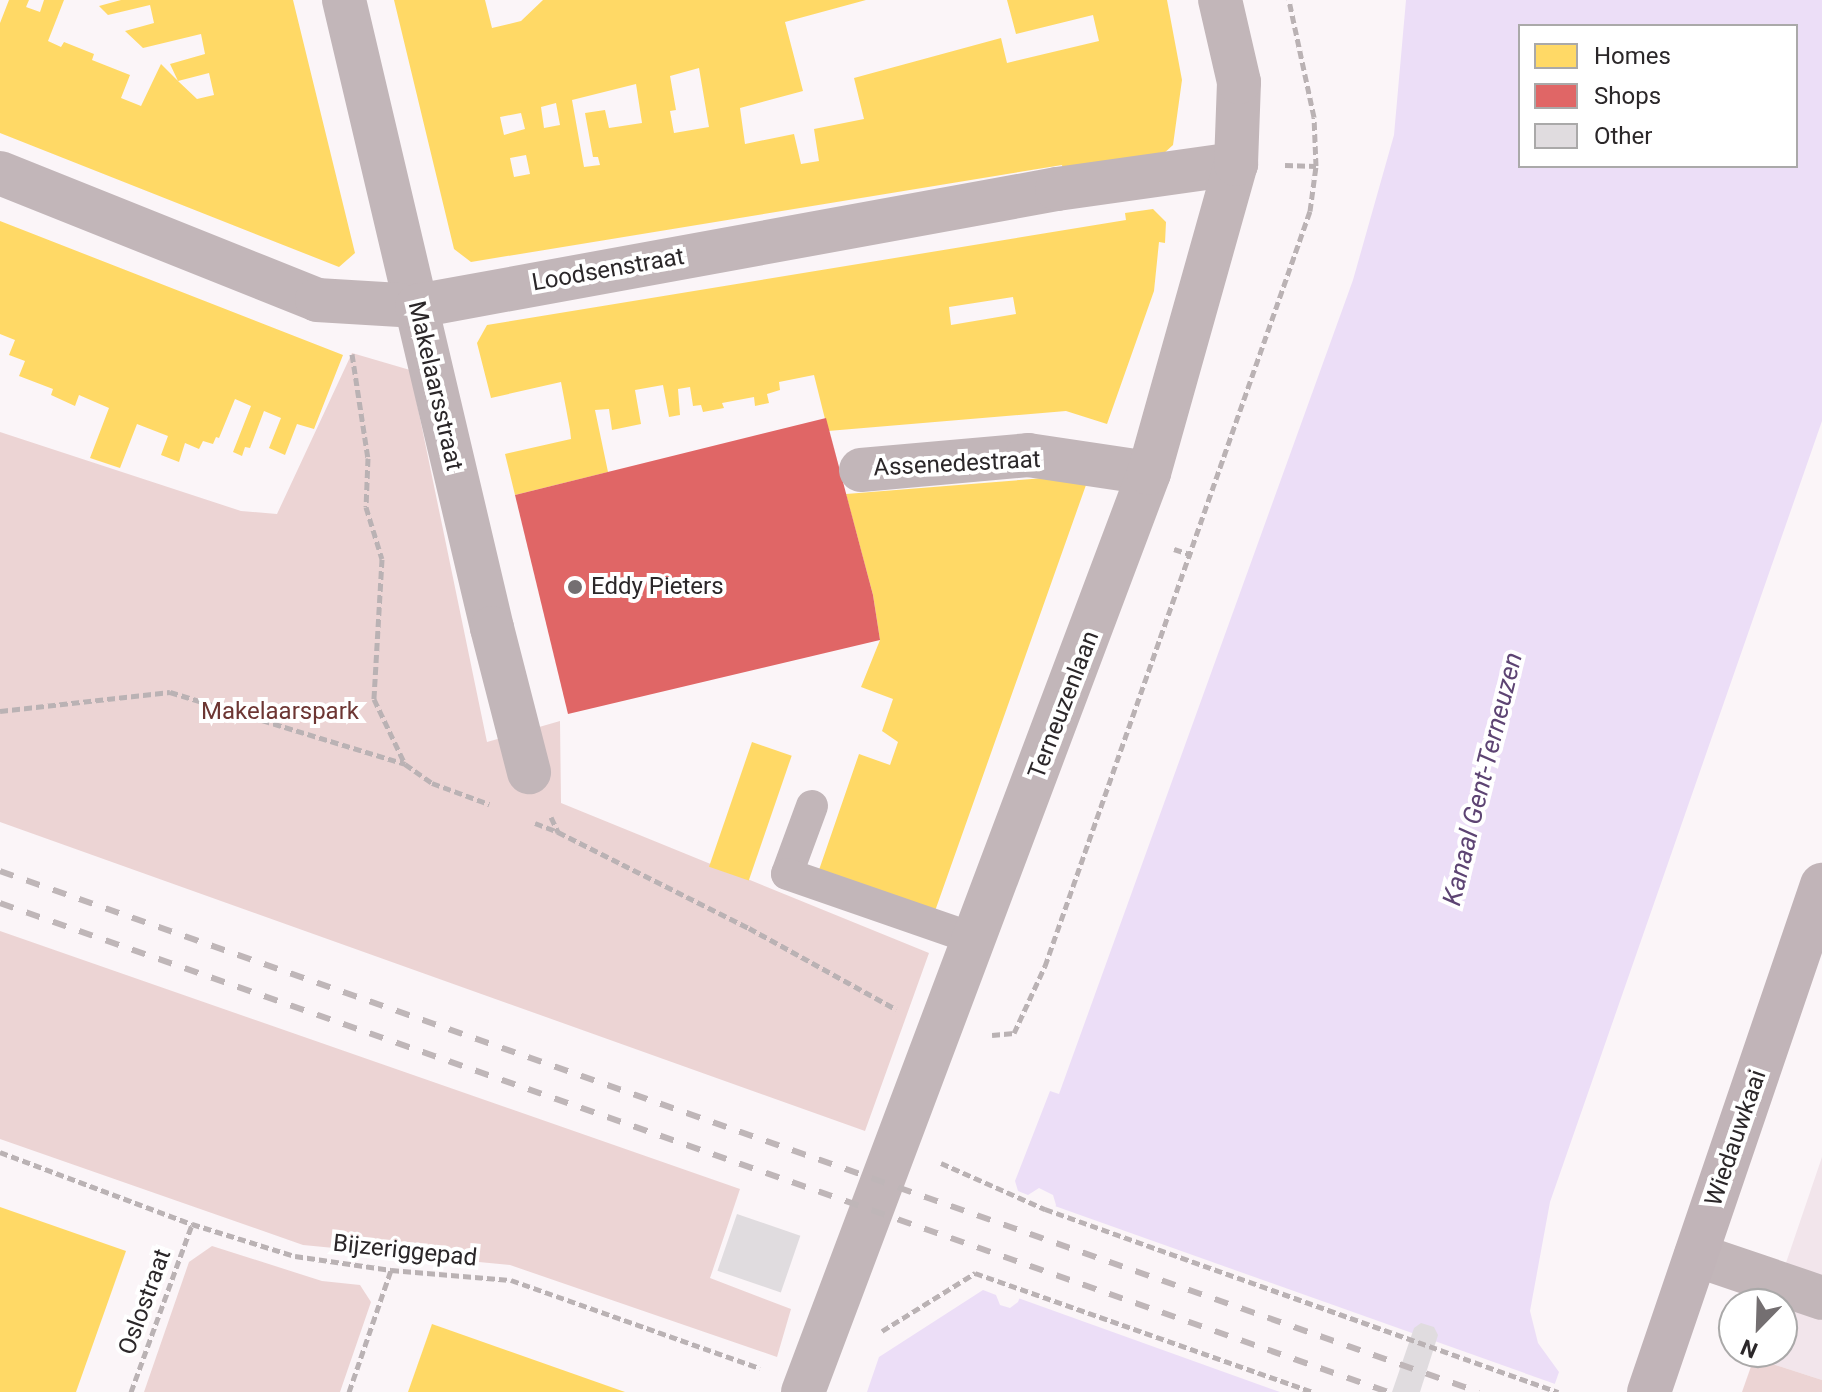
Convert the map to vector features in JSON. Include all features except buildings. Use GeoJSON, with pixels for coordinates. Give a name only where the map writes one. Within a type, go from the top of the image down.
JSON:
{"type":"FeatureCollection","features":[{"type":"Feature","properties":{"kind":"main road","name":"Wiedauwkaai"},"geometry":{"type":"LineString","coordinates":[[1649,1392],[1822,885]]}},
{"type":"Feature","properties":{"kind":"street","name":"Makelaarsstraat"},"geometry":{"type":"LineString","coordinates":[[344,0],[529,772]]}},
{"type":"Feature","properties":{"kind":"street","name":"Terneuzenlaan"},"geometry":{"type":"LineString","coordinates":[[805,1388],[1149,473],[1236,164],[1239,82],[1220,0]]}},
{"type":"Feature","properties":{"kind":"street","name":"Loodsenstraat"},"geometry":{"type":"LineString","coordinates":[[0,173],[317,300],[417,306],[1057,189],[1236,164]]}},
{"type":"Feature","properties":{"kind":"street","name":"Assenedestraat"},"geometry":{"type":"LineString","coordinates":[[861,470],[1028,455],[1149,473]]}},
{"type":"Feature","properties":{"kind":"street"},"geometry":{"type":"LineString","coordinates":[[1696,1255],[1822,1298]]}},
{"type":"Feature","properties":{"kind":"lane"},"geometry":{"type":"LineString","coordinates":[[812,806],[787,874],[975,939]]}},
{"type":"Feature","properties":{"kind":"path"},"geometry":{"type":"LineString","coordinates":[[529,772],[558,832],[942,1023],[986,1035],[1014,1033],[1029,1006],[1057,937],[1310,211],[1316,166],[1314,117],[1289,0]]}},
{"type":"Feature","properties":{"kind":"path"},"geometry":{"type":"LineString","coordinates":[[345,301],[368,458],[366,507],[382,559],[374,699],[405,764]]}},
{"type":"Feature","properties":{"kind":"path"},"geometry":{"type":"LineString","coordinates":[[0,711],[170,692],[405,764],[432,783]]}},
{"type":"Feature","properties":{"kind":"path"},"geometry":{"type":"LineString","coordinates":[[897,1142],[1045,1209],[1558,1392]]}},
{"type":"Feature","properties":{"kind":"path","name":"Bijzeriggepad"},"geometry":{"type":"LineString","coordinates":[[0,1152],[192,1224],[295,1256],[391,1270],[511,1280],[805,1388]]}},
{"type":"Feature","properties":{"kind":"path","name":"Oslostraat"},"geometry":{"type":"LineString","coordinates":[[131,1392],[192,1224]]}},
{"type":"Feature","properties":{"kind":"path"},"geometry":{"type":"LineString","coordinates":[[349,1392],[391,1270]]}},
{"type":"Feature","properties":{"kind":"path"},"geometry":{"type":"LineString","coordinates":[[826,1332],[862,1343],[975,1273],[1312,1392]]}},
{"type":"Feature","properties":{"kind":"shaded area"},"geometry":{"type":"Polygon","coordinates":[[[1822,1157],[1822,1380],[1785,1368],[1798,1368],[1798,1288],[1777,1288],[1822,1157]]]}},
{"type":"Feature","properties":{"kind":"green space","name":"Makelaarspark"},"geometry":{"type":"Polygon","coordinates":[[[352,353],[410,370],[487,742],[560,721],[561,803],[929,953],[865,1131],[0,822],[0,432],[241,511],[277,514],[352,353]]]}},
{"type":"Feature","properties":{"kind":"green space"},"geometry":{"type":"Polygon","coordinates":[[[0,931],[740,1189],[710,1278],[791,1309],[777,1357],[510,1265],[303,1245],[0,1139],[0,931]]]}},
{"type":"Feature","properties":{"kind":"green space"},"geometry":{"type":"Polygon","coordinates":[[[212,1246],[322,1281],[360,1285],[371,1302],[340,1392],[144,1392],[189,1262],[212,1246]]]}},
{"type":"Feature","properties":{"kind":"green space"},"geometry":{"type":"Polygon","coordinates":[[[1750,1368],[1785,1368],[1822,1380],[1822,1392],[1742,1392],[1750,1368]]]}},
{"type":"Feature","properties":{"kind":"water","name":"Kanaal Gent-Terneuzen"},"geometry":{"type":"Polygon","coordinates":[[[1406,0],[1822,0],[1822,421],[1550,1202],[1530,1311],[1538,1343],[1559,1372],[1552,1392],[867,1392],[879,1357],[983,1290],[996,1295],[1000,1305],[1010,1308],[1018,1302],[1056,1205],[1053,1195],[1039,1188],[1028,1195],[1018,1191],[1015,1181],[1050,1091],[1059,1094],[1353,280],[1394,135],[1406,0]]]}},
{"type":"Feature","properties":{"kind":"pier"},"geometry":{"type":"Polygon","coordinates":[[[1052,1205],[1558,1385],[1556,1392],[1280,1392],[1015,1297],[1052,1205]]]}},
{"type":"Feature","properties":{"kind":"railway"},"geometry":{"type":"LineString","coordinates":[[0,871],[1479,1392]]}},
{"type":"Feature","properties":{"kind":"railway"},"geometry":{"type":"LineString","coordinates":[[0,903],[1388,1392]]}},
{"type":"Feature","properties":{"kind":"place","name":"Eddy Pieters"},"geometry":{"type":"Point","coordinates":[575,587]}}]}
